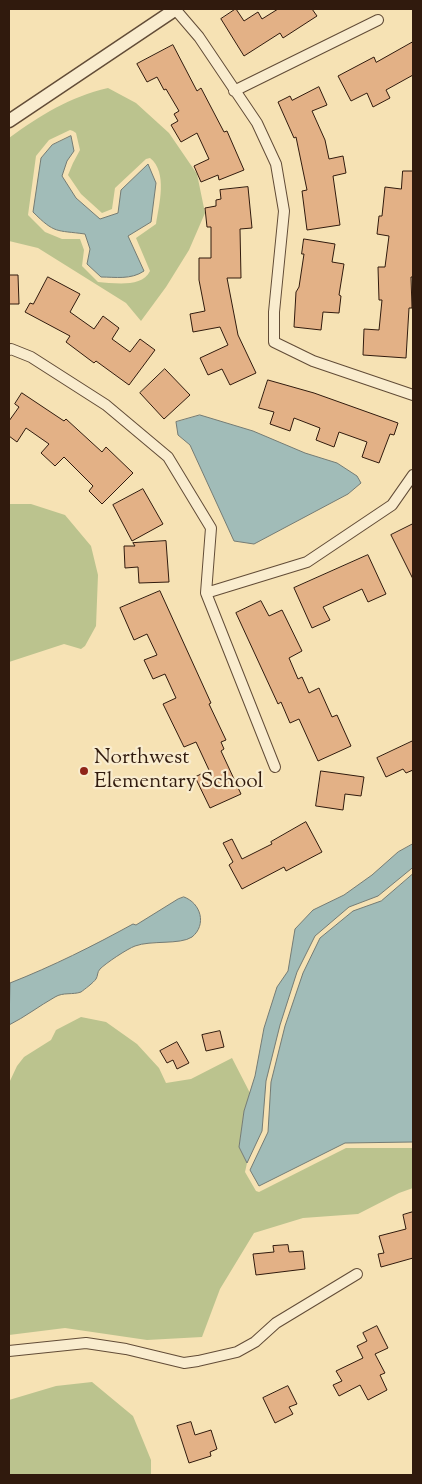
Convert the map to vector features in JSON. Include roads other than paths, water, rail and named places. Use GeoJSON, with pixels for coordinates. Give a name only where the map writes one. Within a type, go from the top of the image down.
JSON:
{"type":"FeatureCollection","features":[{"type":"Feature","properties":{"kind":"street"},"geometry":{"type":"LineString","coordinates":[[9,121],[175,9],[199,37],[256,123],[276,164],[284,211],[274,312],[274,342],[313,361],[413,395]]}},
{"type":"Feature","properties":{"kind":"street"},"geometry":{"type":"LineString","coordinates":[[234,91],[378,20]]}},
{"type":"Feature","properties":{"kind":"street"},"geometry":{"type":"LineString","coordinates":[[9,350],[11,349],[31,357],[106,405],[168,457],[211,528],[206,593],[275,768]]}},
{"type":"Feature","properties":{"kind":"street"},"geometry":{"type":"LineString","coordinates":[[206,593],[307,562],[392,505],[413,475]]}},
{"type":"Feature","properties":{"kind":"street"},"geometry":{"type":"LineString","coordinates":[[9,1351],[86,1343],[126,1349],[184,1363],[198,1361],[237,1352],[255,1342],[276,1323],[358,1274]]}},
{"type":"Feature","properties":{"kind":"water"},"geometry":{"type":"Polygon","coordinates":[[[71,136],[74,151],[67,161],[62,176],[76,198],[100,219],[118,213],[121,190],[148,164],[156,183],[151,222],[128,236],[144,271],[139,274],[123,277],[101,277],[87,264],[90,249],[85,234],[51,228],[33,212],[41,158],[52,145],[71,136]]]}},
{"type":"Feature","properties":{"kind":"water"},"geometry":{"type":"Polygon","coordinates":[[[200,415],[253,431],[305,453],[337,463],[357,476],[361,483],[348,494],[254,544],[234,541],[190,445],[178,435],[176,422],[200,415]]]}},
{"type":"Feature","properties":{"kind":"water"},"geometry":{"type":"Polygon","coordinates":[[[413,844],[413,867],[411,869],[378,896],[349,907],[315,936],[297,972],[280,1025],[266,1081],[262,1131],[247,1163],[239,1147],[244,1111],[255,1076],[264,1028],[277,987],[288,971],[295,929],[313,910],[344,895],[372,875],[398,852],[413,844]]]}},
{"type":"Feature","properties":{"kind":"water"},"geometry":{"type":"Polygon","coordinates":[[[413,874],[413,1142],[345,1143],[259,1186],[250,1170],[268,1132],[271,1082],[285,1026],[303,973],[320,938],[353,911],[381,901],[413,874]]]}},
{"type":"Feature","properties":{"kind":"water"},"geometry":{"type":"Polygon","coordinates":[[[184,897],[195,904],[200,915],[199,927],[192,937],[180,941],[135,946],[103,966],[99,970],[95,981],[81,992],[58,995],[9,1025],[10,983],[42,970],[133,924],[136,925],[184,897]]]}},
{"type":"Feature","properties":{"kind":"place","name":"Northwest Elementary School"},"geometry":{"type":"Point","coordinates":[84,771]}}]}
